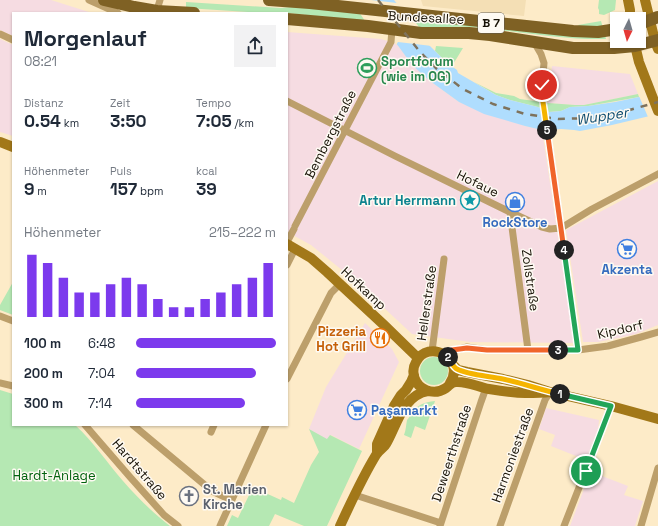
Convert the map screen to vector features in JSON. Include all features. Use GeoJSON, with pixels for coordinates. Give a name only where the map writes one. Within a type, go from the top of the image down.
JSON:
{"type":"FeatureCollection","features":[{"type":"Feature","properties":{"kind":"main road"},"geometry":{"type":"LineString","coordinates":[[104,0],[137,8],[157,8],[187,12]]}},
{"type":"Feature","properties":{"kind":"main road","name":"Bundesallee"},"geometry":{"type":"LineString","coordinates":[[269,0],[572,31],[598,32],[610,30]]}},
{"type":"Feature","properties":{"kind":"main road","name":"Bundesallee"},"geometry":{"type":"LineString","coordinates":[[288,19],[389,32],[469,33],[514,38],[573,48],[612,48]]}},
{"type":"Feature","properties":{"kind":"main road","name":"Bundesallee"},"geometry":{"type":"LineString","coordinates":[[646,43],[657,43]]}},
{"type":"Feature","properties":{"kind":"street"},"geometry":{"type":"LineString","coordinates":[[89,0],[116,12]]}},
{"type":"Feature","properties":{"kind":"street"},"geometry":{"type":"LineString","coordinates":[[628,0],[629,12]]}},
{"type":"Feature","properties":{"kind":"street"},"geometry":{"type":"LineString","coordinates":[[645,0],[649,20],[657,43]]}},
{"type":"Feature","properties":{"kind":"street","name":"Bembergstraße"},"geometry":{"type":"LineString","coordinates":[[288,258],[294,228],[391,42],[389,32]]}},
{"type":"Feature","properties":{"kind":"street"},"geometry":{"type":"LineString","coordinates":[[0,34],[12,40]]}},
{"type":"Feature","properties":{"kind":"street"},"geometry":{"type":"LineString","coordinates":[[534,42],[544,63],[542,90],[543,102],[578,350]]}},
{"type":"Feature","properties":{"kind":"street"},"geometry":{"type":"LineString","coordinates":[[635,48],[649,91],[658,111]]}},
{"type":"Feature","properties":{"kind":"street","name":"Hofaue"},"geometry":{"type":"LineString","coordinates":[[288,102],[542,227],[550,229],[561,228]]}},
{"type":"Feature","properties":{"kind":"street"},"geometry":{"type":"LineString","coordinates":[[0,142],[12,147]]}},
{"type":"Feature","properties":{"kind":"street"},"geometry":{"type":"LineString","coordinates":[[561,228],[592,208],[658,174]]}},
{"type":"Feature","properties":{"kind":"street","name":"Zollstraße"},"geometry":{"type":"LineString","coordinates":[[510,212],[528,350]]}},
{"type":"Feature","properties":{"kind":"street","name":"Hofkamp"},"geometry":{"type":"LineString","coordinates":[[290,245],[318,264],[384,324],[418,358]]}},
{"type":"Feature","properties":{"kind":"street","name":"Hellerstraße"},"geometry":{"type":"LineString","coordinates":[[432,351],[444,258]]}},
{"type":"Feature","properties":{"kind":"street"},"geometry":{"type":"LineString","coordinates":[[288,377],[332,293],[340,284]]}},
{"type":"Feature","properties":{"kind":"street"},"geometry":{"type":"LineString","coordinates":[[0,316],[12,321]]}},
{"type":"Feature","properties":{"kind":"street","name":"Kipdorf"},"geometry":{"type":"LineString","coordinates":[[444,354],[452,350],[467,348],[487,350],[578,350],[608,346],[658,332]]}},
{"type":"Feature","properties":{"kind":"street"},"geometry":{"type":"LineString","coordinates":[[428,391],[417,383],[414,375],[414,366],[418,358],[424,353],[438,351],[448,357],[458,370],[528,385],[550,392],[611,406],[658,419]]}},
{"type":"Feature","properties":{"kind":"street"},"geometry":{"type":"LineString","coordinates":[[340,526],[354,495],[377,452],[385,446],[407,403],[420,392],[438,392],[443,390],[454,377],[454,366]]}},
{"type":"Feature","properties":{"kind":"street"},"geometry":{"type":"LineString","coordinates":[[377,452],[377,444],[394,406],[411,382],[414,375]]}},
{"type":"Feature","properties":{"kind":"street"},"geometry":{"type":"LineString","coordinates":[[486,388],[490,377]]}},
{"type":"Feature","properties":{"kind":"street"},"geometry":{"type":"LineString","coordinates":[[450,383],[466,382],[486,388],[526,393],[550,392]]}},
{"type":"Feature","properties":{"kind":"street"},"geometry":{"type":"LineString","coordinates":[[0,383],[12,386]]}},
{"type":"Feature","properties":{"kind":"street","name":"Deweerthstraße"},"geometry":{"type":"LineString","coordinates":[[441,524],[480,402],[486,388]]}},
{"type":"Feature","properties":{"kind":"street","name":"Harmoniestraße"},"geometry":{"type":"LineString","coordinates":[[500,526],[545,400],[550,392]]}},
{"type":"Feature","properties":{"kind":"street"},"geometry":{"type":"LineString","coordinates":[[564,526],[611,406]]}},
{"type":"Feature","properties":{"kind":"street","name":"Hardtstraße"},"geometry":{"type":"LineString","coordinates":[[87,426],[164,515],[178,526]]}},
{"type":"Feature","properties":{"kind":"street"},"geometry":{"type":"LineString","coordinates":[[134,426],[212,491],[231,500]]}},
{"type":"Feature","properties":{"kind":"street"},"geometry":{"type":"LineString","coordinates":[[220,526],[266,426]]}},
{"type":"Feature","properties":{"kind":"street"},"geometry":{"type":"LineString","coordinates":[[640,526],[658,468]]}},
{"type":"Feature","properties":{"kind":"street"},"geometry":{"type":"LineString","coordinates":[[354,495],[441,524]]}},
{"type":"Feature","properties":{"kind":"shaded area"},"geometry":{"type":"Polygon","coordinates":[[[0,0],[51,0],[89,12],[12,12],[12,36],[0,30],[0,0]]]}},
{"type":"Feature","properties":{"kind":"shaded area"},"geometry":{"type":"Polygon","coordinates":[[[421,0],[526,0],[524,16],[423,6],[421,0]]]}},
{"type":"Feature","properties":{"kind":"shaded area"},"geometry":{"type":"Polygon","coordinates":[[[288,32],[381,39],[397,44],[412,65],[430,81],[459,102],[525,126],[542,130],[574,343],[470,342],[412,334],[353,279],[311,245],[288,233],[288,32]]]}},
{"type":"Feature","properties":{"kind":"shaded area"},"geometry":{"type":"Polygon","coordinates":[[[0,39],[12,45],[12,136],[0,132],[0,39]]]}},
{"type":"Feature","properties":{"kind":"shaded area"},"geometry":{"type":"Polygon","coordinates":[[[552,66],[630,74],[638,94],[584,105],[548,103],[552,66]]]}},
{"type":"Feature","properties":{"kind":"shaded area"},"geometry":{"type":"Polygon","coordinates":[[[658,181],[658,325],[636,334],[598,342],[583,342],[566,230],[658,181]]]}},
{"type":"Feature","properties":{"kind":"shaded area"},"geometry":{"type":"Polygon","coordinates":[[[365,323],[392,349],[399,362],[359,449],[331,435],[327,440],[309,429],[326,387],[365,323]]]}},
{"type":"Feature","properties":{"kind":"shaded area"},"geometry":{"type":"Polygon","coordinates":[[[546,408],[599,420],[598,429],[586,460],[551,446],[555,435],[539,429],[546,408]]]}},
{"type":"Feature","properties":{"kind":"shaded area"},"geometry":{"type":"Polygon","coordinates":[[[602,476],[628,486],[624,495],[643,501],[635,526],[570,526],[587,481],[598,485],[602,476]]]}},
{"type":"Feature","properties":{"kind":"green space"},"geometry":{"type":"Polygon","coordinates":[[[599,0],[616,0],[615,10],[604,15],[599,14],[599,0]]]}},
{"type":"Feature","properties":{"kind":"green space"},"geometry":{"type":"Polygon","coordinates":[[[186,2],[281,8],[302,6],[359,12],[365,21],[288,12],[248,12],[186,8],[186,2]]]}},
{"type":"Feature","properties":{"kind":"green space"},"geometry":{"type":"Polygon","coordinates":[[[413,19],[605,35],[606,39],[572,38],[486,28],[419,27],[413,19]]]}},
{"type":"Feature","properties":{"kind":"green space"},"geometry":{"type":"Polygon","coordinates":[[[601,21],[603,28],[580,28],[578,25],[601,21]]]}},
{"type":"Feature","properties":{"kind":"green space"},"geometry":{"type":"Polygon","coordinates":[[[436,46],[463,48],[452,66],[435,51],[436,46]]]}},
{"type":"Feature","properties":{"kind":"green space"},"geometry":{"type":"Polygon","coordinates":[[[474,82],[496,93],[514,96],[520,99],[548,103],[584,105],[638,94],[639,97],[588,106],[570,107],[561,111],[549,112],[538,107],[496,95],[474,82]]]}},
{"type":"Feature","properties":{"kind":"green space"},"geometry":{"type":"Polygon","coordinates":[[[12,284],[12,315],[0,310],[0,305],[12,284]]]}},
{"type":"Feature","properties":{"kind":"green space"},"geometry":{"type":"Polygon","coordinates":[[[434,357],[444,361],[448,371],[444,381],[434,385],[424,381],[420,371],[424,361],[434,357]]]}},
{"type":"Feature","properties":{"kind":"green space","name":"Hardt-Anlage"},"geometry":{"type":"Polygon","coordinates":[[[0,390],[12,394],[12,426],[76,426],[88,438],[134,493],[170,526],[0,526],[0,390]]]}},
{"type":"Feature","properties":{"kind":"green space"},"geometry":{"type":"Polygon","coordinates":[[[435,401],[425,430],[415,426],[411,438],[404,435],[407,420],[413,411],[421,404],[435,401]]]}},
{"type":"Feature","properties":{"kind":"green space"},"geometry":{"type":"Polygon","coordinates":[[[309,429],[327,439],[330,435],[362,451],[327,526],[304,526],[275,514],[269,526],[227,526],[232,515],[238,518],[250,493],[244,490],[245,488],[259,494],[261,491],[281,500],[282,497],[294,503],[311,465],[319,452],[309,429]]]}},
{"type":"Feature","properties":{"kind":"water","name":"Wupper"},"geometry":{"type":"Polygon","coordinates":[[[361,0],[394,0],[429,45],[446,62],[457,70],[458,73],[496,95],[538,107],[549,112],[561,111],[570,107],[615,102],[658,92],[658,114],[580,131],[561,129],[542,130],[484,114],[459,102],[430,81],[412,65],[361,0]]]}},
{"type":"Feature","properties":{"kind":"pier"},"geometry":{"type":"Polygon","coordinates":[[[359,0],[397,3],[432,46],[398,42],[396,45],[359,0]]]}},
{"type":"Feature","properties":{"kind":"pier"},"geometry":{"type":"Polygon","coordinates":[[[658,90],[658,115],[648,117],[639,96],[658,90]]]}},
{"type":"Feature","properties":{"kind":"railway"},"geometry":{"type":"LineString","coordinates":[[378,0],[421,53],[437,69],[463,89],[493,104],[525,114],[558,119],[592,118],[626,111],[658,102]]}},
{"type":"Feature","properties":{"kind":"place","name":"Sportforum (wie im OG)"},"geometry":{"type":"Point","coordinates":[367,68]}},
{"type":"Feature","properties":{"kind":"place","name":"Artur Herrmann"},"geometry":{"type":"Point","coordinates":[470,200]}},
{"type":"Feature","properties":{"kind":"place","name":"RockStore"},"geometry":{"type":"Point","coordinates":[515,202]}},
{"type":"Feature","properties":{"kind":"place","name":"Akzenta"},"geometry":{"type":"Point","coordinates":[627,249]}},
{"type":"Feature","properties":{"kind":"place","name":"Pizzeria Hot Grill"},"geometry":{"type":"Point","coordinates":[380,338]}},
{"type":"Feature","properties":{"kind":"place","name":"Paşamarkt"},"geometry":{"type":"Point","coordinates":[357,410]}},
{"type":"Feature","properties":{"kind":"place","name":"St. Marien Kirche"},"geometry":{"type":"Point","coordinates":[189,496]}},
{"type":"Feature","properties":{"kind":"route"},"geometry":{"type":"LineString","coordinates":[[542,85],[543,102],[578,350],[487,350],[467,348],[452,350],[444,354],[452,361],[458,370],[503,379],[550,392],[611,406],[586,471]]}}]}
